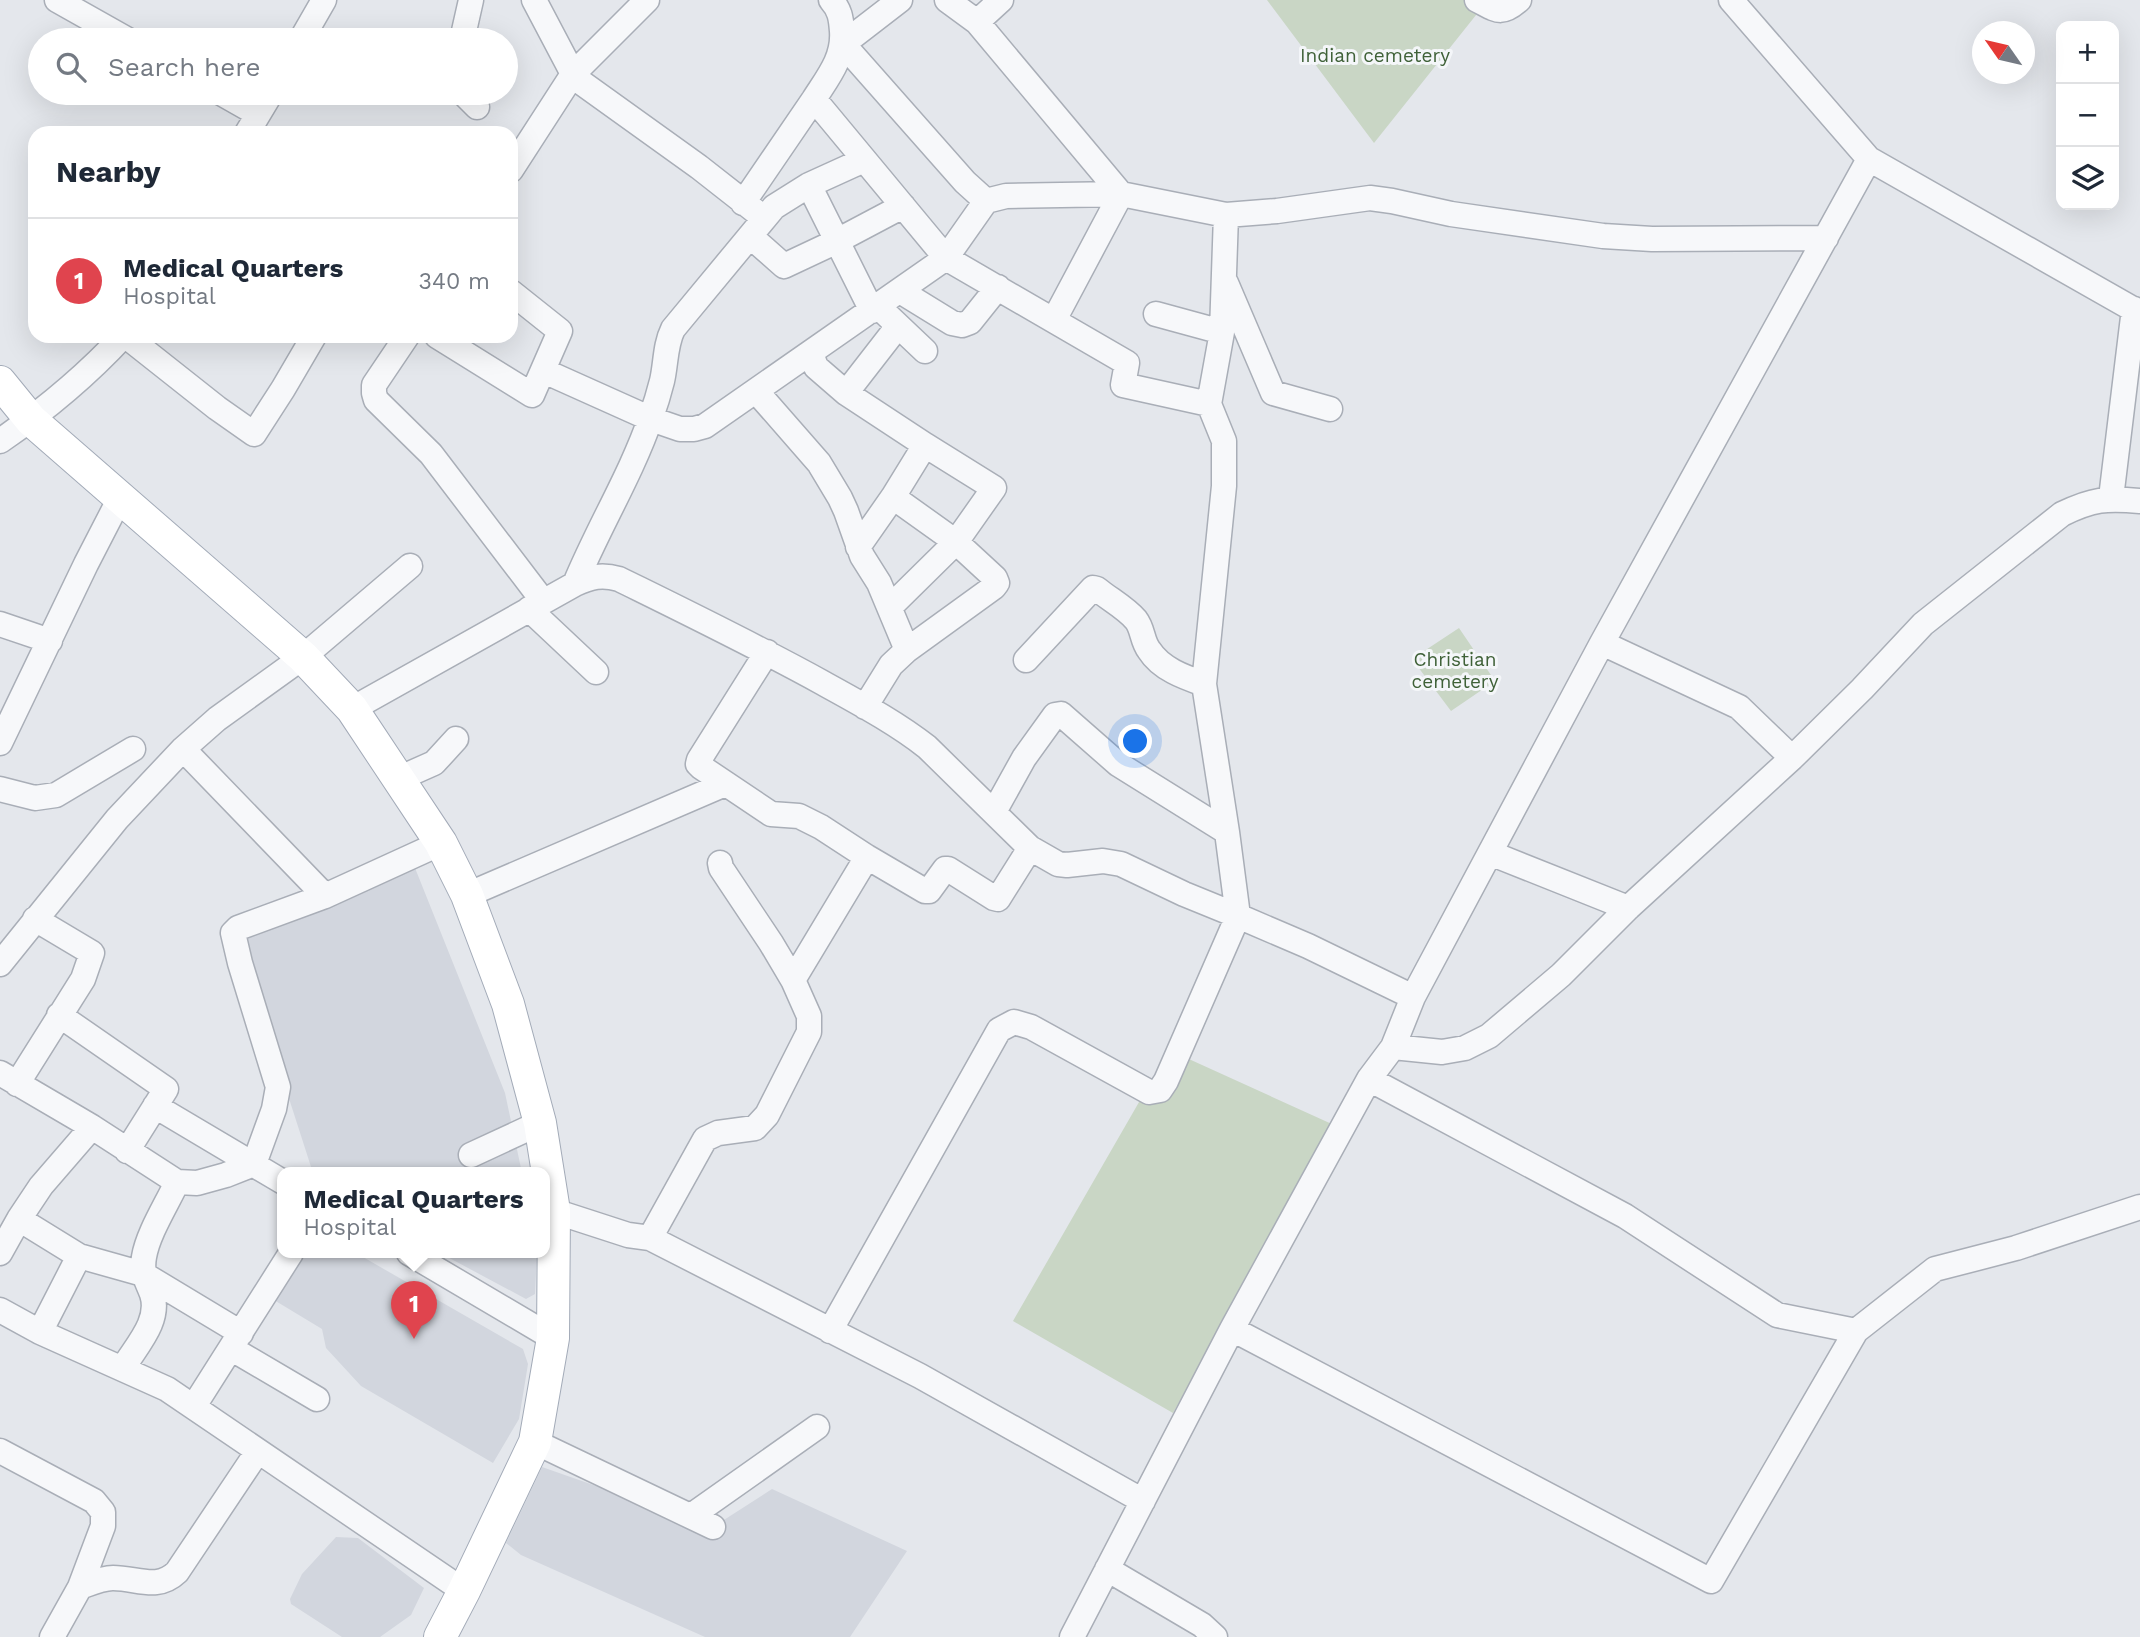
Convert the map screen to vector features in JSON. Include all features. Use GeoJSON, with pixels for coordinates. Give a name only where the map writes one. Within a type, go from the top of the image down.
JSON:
{"type":"FeatureCollection","features":[{"type":"Feature","properties":{"kind":"main road"},"geometry":{"type":"LineString","coordinates":[[0,382],[32,420],[303,657],[352,709],[441,843],[467,895],[508,1004],[540,1123],[547,1167]]}},
{"type":"Feature","properties":{"kind":"main road"},"geometry":{"type":"LineString","coordinates":[[440,1637],[535,1442],[553,1338],[554,1211],[550,1186]]}},
{"type":"Feature","properties":{"kind":"street"},"geometry":{"type":"LineString","coordinates":[[57,0],[107,28]]}},
{"type":"Feature","properties":{"kind":"street"},"geometry":{"type":"LineString","coordinates":[[308,28],[324,0]]}},
{"type":"Feature","properties":{"kind":"street"},"geometry":{"type":"LineString","coordinates":[[465,28],[471,0]]}},
{"type":"Feature","properties":{"kind":"street"},"geometry":{"type":"LineString","coordinates":[[534,0],[573,74],[743,202],[784,266],[903,206]]}},
{"type":"Feature","properties":{"kind":"street"},"geometry":{"type":"LineString","coordinates":[[518,159],[573,74],[647,0]]}},
{"type":"Feature","properties":{"kind":"street"},"geometry":{"type":"LineString","coordinates":[[743,202],[840,58],[843,44],[841,15],[831,0]]}},
{"type":"Feature","properties":{"kind":"street"},"geometry":{"type":"LineString","coordinates":[[843,44],[900,0]]}},
{"type":"Feature","properties":{"kind":"street"},"geometry":{"type":"LineString","coordinates":[[947,0],[977,22],[1121,194]]}},
{"type":"Feature","properties":{"kind":"street"},"geometry":{"type":"LineString","coordinates":[[977,22],[1001,0]]}},
{"type":"Feature","properties":{"kind":"street"},"geometry":{"type":"LineString","coordinates":[[1477,0],[1504,11],[1519,0]]}},
{"type":"Feature","properties":{"kind":"street"},"geometry":{"type":"LineString","coordinates":[[1731,0],[1869,159],[2137,311],[2111,498]]}},
{"type":"Feature","properties":{"kind":"street"},"geometry":{"type":"LineString","coordinates":[[843,44],[969,186],[986,201]]}},
{"type":"Feature","properties":{"kind":"street"},"geometry":{"type":"LineString","coordinates":[[814,99],[946,258],[1127,363],[1123,385],[1209,404]]}},
{"type":"Feature","properties":{"kind":"street"},"geometry":{"type":"LineString","coordinates":[[1072,1637],[1232,1329],[1369,1079],[1393,1046],[1413,997],[1602,643],[1869,159]]}},
{"type":"Feature","properties":{"kind":"street"},"geometry":{"type":"LineString","coordinates":[[575,584],[651,419],[673,329],[781,201],[808,185],[864,160]]}},
{"type":"Feature","properties":{"kind":"street"},"geometry":{"type":"LineString","coordinates":[[808,185],[835,242],[875,309],[925,351]]}},
{"type":"Feature","properties":{"kind":"street"},"geometry":{"type":"LineString","coordinates":[[1054,320],[1121,194]]}},
{"type":"Feature","properties":{"kind":"street"},"geometry":{"type":"LineString","coordinates":[[544,371],[651,419],[680,429],[705,426],[946,258],[986,201],[1006,196],[1121,194],[1226,215],[1370,198],[1451,214],[1602,236],[1651,239],[1826,238]]}},
{"type":"Feature","properties":{"kind":"street"},"geometry":{"type":"LineString","coordinates":[[831,1331],[999,1030],[1014,1022],[1031,1027],[1149,1092],[1160,1090],[1237,916],[1204,684],[1224,486],[1224,440],[1209,404],[1222,332],[1226,215]]}},
{"type":"Feature","properties":{"kind":"street"},"geometry":{"type":"LineString","coordinates":[[1223,276],[1273,393],[1330,409]]}},
{"type":"Feature","properties":{"kind":"street"},"geometry":{"type":"LineString","coordinates":[[900,291],[952,323],[962,325],[970,322],[998,287]]}},
{"type":"Feature","properties":{"kind":"street"},"geometry":{"type":"LineString","coordinates":[[448,343],[532,395],[561,331],[518,297]]}},
{"type":"Feature","properties":{"kind":"street"},"geometry":{"type":"LineString","coordinates":[[1156,314],[1222,332]]}},
{"type":"Feature","properties":{"kind":"street"},"geometry":{"type":"LineString","coordinates":[[846,393],[898,326]]}},
{"type":"Feature","properties":{"kind":"street"},"geometry":{"type":"LineString","coordinates":[[0,441],[32,420],[94,368],[118,343]]}},
{"type":"Feature","properties":{"kind":"street"},"geometry":{"type":"LineString","coordinates":[[134,343],[254,434],[310,343]]}},
{"type":"Feature","properties":{"kind":"street"},"geometry":{"type":"LineString","coordinates":[[400,343],[374,385],[376,400],[431,454],[536,605],[596,672]]}},
{"type":"Feature","properties":{"kind":"street"},"geometry":{"type":"LineString","coordinates":[[811,353],[816,367],[846,393],[994,488],[956,542],[890,607]]}},
{"type":"Feature","properties":{"kind":"street"},"geometry":{"type":"LineString","coordinates":[[757,391],[818,463],[846,511],[858,547],[890,607],[907,650]]}},
{"type":"Feature","properties":{"kind":"street"},"geometry":{"type":"LineString","coordinates":[[858,547],[925,445]]}},
{"type":"Feature","properties":{"kind":"street"},"geometry":{"type":"LineString","coordinates":[[865,706],[886,671],[907,650],[997,583],[995,578],[956,542],[893,497]]}},
{"type":"Feature","properties":{"kind":"street"},"geometry":{"type":"LineString","coordinates":[[0,743],[8,702],[50,640],[120,498]]}},
{"type":"Feature","properties":{"kind":"street"},"geometry":{"type":"LineString","coordinates":[[1393,1046],[1442,1052],[1465,1048],[1489,1036],[1561,975],[1628,908],[1793,758],[1923,624],[2062,514],[2082,505],[2111,498],[2140,501]]}},
{"type":"Feature","properties":{"kind":"street"},"geometry":{"type":"LineString","coordinates":[[0,964],[117,819],[183,748],[217,719],[303,657],[410,566]]}},
{"type":"Feature","properties":{"kind":"street"},"geometry":{"type":"LineString","coordinates":[[352,709],[575,584],[593,576],[604,575],[619,579],[767,652],[913,736],[1031,848],[1058,864],[1103,860],[1121,864],[1308,946],[1413,997]]}},
{"type":"Feature","properties":{"kind":"street"},"geometry":{"type":"LineString","coordinates":[[1027,660],[1093,588],[1133,617],[1139,624],[1148,649],[1158,661],[1175,672],[1204,684]]}},
{"type":"Feature","properties":{"kind":"street"},"geometry":{"type":"LineString","coordinates":[[0,624],[50,640]]}},
{"type":"Feature","properties":{"kind":"street"},"geometry":{"type":"LineString","coordinates":[[1602,643],[1740,708],[1793,758]]}},
{"type":"Feature","properties":{"kind":"street"},"geometry":{"type":"LineString","coordinates":[[767,652],[699,760],[701,767],[771,814],[799,816],[925,891],[929,891],[945,869],[948,869],[998,899],[1031,848]]}},
{"type":"Feature","properties":{"kind":"street"},"geometry":{"type":"LineString","coordinates":[[994,811],[1024,758],[1055,715],[1061,714],[1118,764],[1227,832]]}},
{"type":"Feature","properties":{"kind":"street"},"geometry":{"type":"LineString","coordinates":[[398,779],[434,763],[456,738]]}},
{"type":"Feature","properties":{"kind":"street"},"geometry":{"type":"LineString","coordinates":[[183,748],[325,896]]}},
{"type":"Feature","properties":{"kind":"street"},"geometry":{"type":"LineString","coordinates":[[0,789],[35,798],[56,795],[133,749]]}},
{"type":"Feature","properties":{"kind":"street"},"geometry":{"type":"LineString","coordinates":[[467,895],[725,784]]}},
{"type":"Feature","properties":{"kind":"street"},"geometry":{"type":"LineString","coordinates":[[35,919],[92,953],[83,979],[60,1015],[7,1083],[92,1127],[177,1182],[197,1183],[254,1164],[278,1096],[278,1087],[233,933],[238,928],[325,896],[441,843]]}},
{"type":"Feature","properties":{"kind":"street"},"geometry":{"type":"LineString","coordinates":[[1490,853],[1628,908]]}},
{"type":"Feature","properties":{"kind":"street"},"geometry":{"type":"LineString","coordinates":[[793,981],[867,857]]}},
{"type":"Feature","properties":{"kind":"street"},"geometry":{"type":"LineString","coordinates":[[650,1238],[705,1139],[718,1133],[755,1128],[767,1115],[809,1032],[809,1016],[793,981],[720,863]]}},
{"type":"Feature","properties":{"kind":"street"},"geometry":{"type":"LineString","coordinates":[[60,1015],[166,1089],[127,1151]]}},
{"type":"Feature","properties":{"kind":"street"},"geometry":{"type":"LineString","coordinates":[[1369,1079],[1625,1216],[1777,1315],[1856,1331]]}},
{"type":"Feature","properties":{"kind":"street"},"geometry":{"type":"LineString","coordinates":[[155,1106],[277,1178]]}},
{"type":"Feature","properties":{"kind":"street"},"geometry":{"type":"LineString","coordinates":[[471,1155],[540,1123]]}},
{"type":"Feature","properties":{"kind":"street"},"geometry":{"type":"LineString","coordinates":[[0,1253],[41,1186],[92,1127]]}},
{"type":"Feature","properties":{"kind":"street"},"geometry":{"type":"LineString","coordinates":[[122,1368],[151,1323],[155,1309],[153,1296],[143,1274],[144,1256],[177,1182]]}},
{"type":"Feature","properties":{"kind":"street"},"geometry":{"type":"LineString","coordinates":[[1232,1329],[1711,1581],[1856,1331],[1936,1269],[2015,1248],[2140,1207]]}},
{"type":"Feature","properties":{"kind":"street"},"geometry":{"type":"LineString","coordinates":[[554,1211],[628,1235],[650,1238],[920,1376],[1143,1501]]}},
{"type":"Feature","properties":{"kind":"street"},"geometry":{"type":"LineString","coordinates":[[19,1219],[79,1256],[143,1274],[317,1399]]}},
{"type":"Feature","properties":{"kind":"street"},"geometry":{"type":"LineString","coordinates":[[79,1256],[15,1325],[122,1368],[167,1390],[464,1591]]}},
{"type":"Feature","properties":{"kind":"street"},"geometry":{"type":"LineString","coordinates":[[194,1406],[288,1258]]}},
{"type":"Feature","properties":{"kind":"street"},"geometry":{"type":"LineString","coordinates":[[417,1258],[553,1338]]}},
{"type":"Feature","properties":{"kind":"street"},"geometry":{"type":"LineString","coordinates":[[535,1442],[702,1521],[817,1427]]}},
{"type":"Feature","properties":{"kind":"street"},"geometry":{"type":"LineString","coordinates":[[0,1451],[94,1501],[103,1512],[103,1526],[80,1587],[52,1637]]}},
{"type":"Feature","properties":{"kind":"street"},"geometry":{"type":"LineString","coordinates":[[80,1587],[112,1578],[167,1581],[177,1572],[258,1451]]}},
{"type":"Feature","properties":{"kind":"street"},"geometry":{"type":"LineString","coordinates":[[1107,1569],[1202,1625],[1214,1637]]}},
{"type":"Feature","properties":{"kind":"shaded area"},"geometry":{"type":"Polygon","coordinates":[[[415,868],[505,1093],[521,1167],[311,1167],[237,937],[415,868]]]}},
{"type":"Feature","properties":{"kind":"shaded area"},"geometry":{"type":"Polygon","coordinates":[[[296,1258],[365,1258],[523,1349],[528,1364],[519,1419],[493,1463],[361,1386],[326,1348],[322,1329],[274,1300],[296,1258]]]}},
{"type":"Feature","properties":{"kind":"shaded area"},"geometry":{"type":"Polygon","coordinates":[[[449,1258],[537,1258],[535,1294],[526,1299],[449,1258]]]}},
{"type":"Feature","properties":{"kind":"shaded area"},"geometry":{"type":"Polygon","coordinates":[[[542,1467],[713,1527],[772,1489],[907,1551],[850,1637],[705,1637],[521,1555],[506,1543],[542,1467]]]}},
{"type":"Feature","properties":{"kind":"shaded area"},"geometry":{"type":"Polygon","coordinates":[[[336,1537],[358,1538],[424,1588],[411,1615],[380,1637],[342,1637],[291,1604],[290,1599],[302,1574],[336,1537]]]}},
{"type":"Feature","properties":{"kind":"green space","name":"Indian cemetery"},"geometry":{"type":"Polygon","coordinates":[[[1267,0],[1488,0],[1374,143],[1267,0]]]}},
{"type":"Feature","properties":{"kind":"green space","name":"Christian cemetery"},"geometry":{"type":"Polygon","coordinates":[[[1459,628],[1495,681],[1451,711],[1412,659],[1459,628]]]}},
{"type":"Feature","properties":{"kind":"green space"},"geometry":{"type":"Polygon","coordinates":[[[1169,1050],[1334,1125],[1173,1413],[1013,1321],[1169,1050]]]}},
{"type":"Feature","properties":{"kind":"place","name":"Medical Quarters"},"geometry":{"type":"Point","coordinates":[414,1339]}}]}
